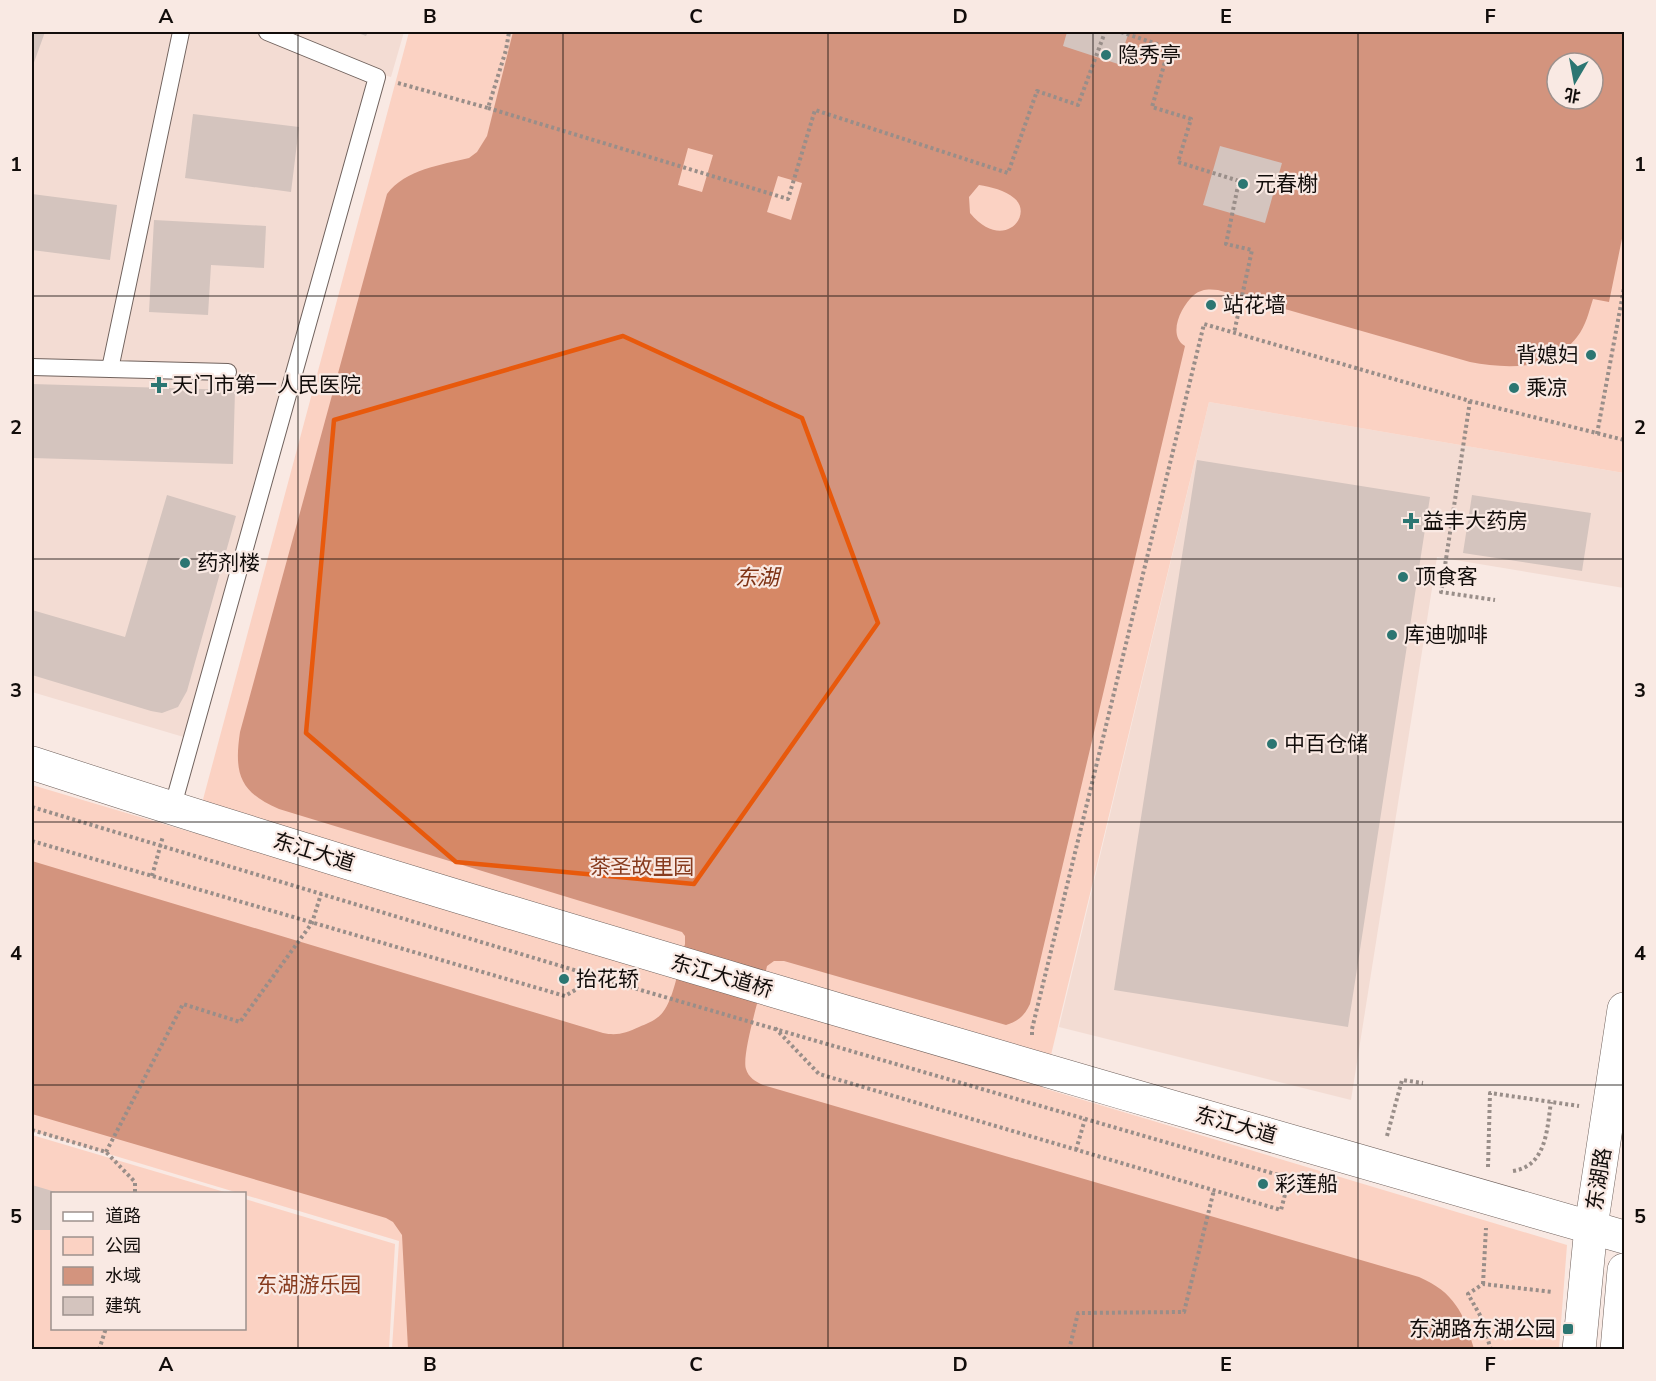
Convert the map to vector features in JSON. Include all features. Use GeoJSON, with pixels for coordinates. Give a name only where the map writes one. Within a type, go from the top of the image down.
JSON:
{"type":"FeatureCollection","features":[{"type":"Feature","properties":{"kind":"street","name":"东江大道"},"geometry":{"type":"LineString","coordinates":[[32,763],[172,809],[597,939]]}},
{"type":"Feature","properties":{"kind":"street","name":"东江大道桥"},"geometry":{"type":"LineString","coordinates":[[597,939],[848,1012]]}},
{"type":"Feature","properties":{"kind":"street","name":"东湖路"},"geometry":{"type":"LineString","coordinates":[[1579,1350],[1591,1227],[1624,1009]]}},
{"type":"Feature","properties":{"kind":"street","name":"东江大道"},"geometry":{"type":"LineString","coordinates":[[848,1012],[1378,1166],[1491,1185],[1591,1227],[1624,1237]]}},
{"type":"Feature","properties":{"kind":"street"},"geometry":{"type":"LineString","coordinates":[[1617,1350],[1624,1270]]}},
{"type":"Feature","properties":{"kind":"lane"},"geometry":{"type":"LineString","coordinates":[[110,369],[181,32]]}},
{"type":"Feature","properties":{"kind":"lane"},"geometry":{"type":"LineString","coordinates":[[172,809],[377,78],[267,32]]}},
{"type":"Feature","properties":{"kind":"lane"},"geometry":{"type":"LineString","coordinates":[[32,367],[228,372]]}},
{"type":"Feature","properties":{"kind":"path"},"geometry":{"type":"LineString","coordinates":[[488,108],[506,50],[509,32]]}},
{"type":"Feature","properties":{"kind":"path"},"geometry":{"type":"LineString","coordinates":[[377,78],[488,108],[788,199],[815,110],[1008,173],[1037,91],[1078,105],[1106,32]]}},
{"type":"Feature","properties":{"kind":"path"},"geometry":{"type":"LineString","coordinates":[[1121,32],[1169,48],[1152,107],[1191,119],[1178,162],[1239,181],[1226,244],[1252,250],[1234,333]]}},
{"type":"Feature","properties":{"kind":"path"},"geometry":{"type":"LineString","coordinates":[[1596,434],[1624,288]]}},
{"type":"Feature","properties":{"kind":"path"},"geometry":{"type":"LineString","coordinates":[[1036,1040],[1032,1036],[1032,1029],[1204,324],[1470,401],[1624,440]]}},
{"type":"Feature","properties":{"kind":"path"},"geometry":{"type":"LineString","coordinates":[[1470,401],[1442,592],[1495,600]]}},
{"type":"Feature","properties":{"kind":"path"},"geometry":{"type":"LineString","coordinates":[[32,807],[644,991],[1289,1178]]}},
{"type":"Feature","properties":{"kind":"path"},"geometry":{"type":"LineString","coordinates":[[152,876],[172,809]]}},
{"type":"Feature","properties":{"kind":"path"},"geometry":{"type":"LineString","coordinates":[[32,841],[565,996],[597,977]]}},
{"type":"Feature","properties":{"kind":"path"},"geometry":{"type":"LineString","coordinates":[[106,1152],[183,1004],[240,1022],[312,922],[321,894]]}},
{"type":"Feature","properties":{"kind":"path"},"geometry":{"type":"LineString","coordinates":[[775,1028],[819,1074],[1281,1210],[1297,1143]]}},
{"type":"Feature","properties":{"kind":"path"},"geometry":{"type":"LineString","coordinates":[[1378,1166],[1402,1080],[1423,1083]]}},
{"type":"Feature","properties":{"kind":"path"},"geometry":{"type":"LineString","coordinates":[[1483,1284],[1491,1185],[1488,1170],[1490,1093],[1609,1111]]}},
{"type":"Feature","properties":{"kind":"path"},"geometry":{"type":"LineString","coordinates":[[1510,1171],[1518,1170],[1540,1155],[1545,1141],[1551,1102]]}},
{"type":"Feature","properties":{"kind":"path"},"geometry":{"type":"LineString","coordinates":[[32,1130],[106,1152],[135,1182],[135,1192]]}},
{"type":"Feature","properties":{"kind":"path"},"geometry":{"type":"LineString","coordinates":[[1069,1350],[1078,1313],[1184,1312],[1214,1190]]}},
{"type":"Feature","properties":{"kind":"path"},"geometry":{"type":"LineString","coordinates":[[1491,1350],[1481,1317],[1468,1294],[1483,1284],[1584,1296]]}},
{"type":"Feature","properties":{"kind":"path"},"geometry":{"type":"LineString","coordinates":[[99,1350],[106,1330]]}},
{"type":"Feature","properties":{"kind":"highlighted area"},"geometry":{"type":"Polygon","coordinates":[[[623,336],[802,418],[878,623],[694,884],[456,862],[306,733],[334,420],[623,336]]]}},
{"type":"Feature","properties":{"kind":"shaded area","name":"天门市第一人民医院"},"geometry":{"type":"Polygon","coordinates":[[[32,32],[404,32],[391,77],[376,73],[187,738],[32,692],[32,32]]]}},
{"type":"Feature","properties":{"kind":"shaded area","name":"中百仓储"},"geometry":{"type":"Polygon","coordinates":[[[1209,402],[1624,473],[1624,588],[1437,557],[1351,1100],[1059,1027],[1209,402]]]}},
{"type":"Feature","properties":{"kind":"green space","name":"东湖"},"geometry":{"type":"Polygon","coordinates":[[[409,32],[1624,32],[1624,473],[1209,402],[1043,1088],[1567,1245],[1559,1349],[392,1349],[399,1241],[246,1195],[246,1192],[236,1192],[32,1131],[32,785],[194,833],[409,32]]]}},
{"type":"Feature","properties":{"kind":"green space","name":"东湖游乐园"},"geometry":{"type":"Polygon","coordinates":[[[32,1135],[225,1192],[51,1192],[51,1330],[246,1330],[246,1199],[395,1244],[389,1349],[32,1349],[32,1135]]]}},
{"type":"Feature","properties":{"kind":"water","name":"东湖"},"geometry":{"type":"Polygon","coordinates":[[[513,32],[1624,32],[1624,229],[1609,302],[1593,299],[1580,333],[1555,356],[1542,362],[1514,366],[1470,362],[1218,290],[1199,292],[1185,306],[1178,320],[1177,335],[1185,346],[1030,1004],[1023,1015],[1006,1025],[784,961],[774,961],[767,966],[745,1061],[747,1072],[763,1085],[1419,1277],[1441,1290],[1456,1305],[1474,1349],[408,1349],[402,1235],[393,1222],[386,1218],[32,1114],[32,861],[603,1033],[617,1034],[634,1029],[661,1015],[667,1006],[685,944],[685,936],[682,932],[279,809],[255,796],[242,780],[239,770],[240,732],[387,194],[414,173],[469,158],[477,152],[487,136],[513,32]],[[688,148],[678,185],[702,192],[713,155],[688,148]],[[778,176],[767,212],[791,220],[802,183],[778,176]],[[979,185],[969,197],[970,213],[982,225],[994,230],[1012,227],[1018,221],[1021,213],[1014,198],[993,188],[979,185]]]}},
{"type":"Feature","properties":{"kind":"building"},"geometry":{"type":"Polygon","coordinates":[[[32,32],[45,32],[32,68],[32,32]]]}},
{"type":"Feature","properties":{"kind":"building"},"geometry":{"type":"Polygon","coordinates":[[[355,32],[368,32],[366,36],[355,32]]]}},
{"type":"Feature","properties":{"kind":"building","name":"隐秀亭"},"geometry":{"type":"Polygon","coordinates":[[[1067,32],[1129,32],[1118,64],[1063,46],[1067,32]]]}},
{"type":"Feature","properties":{"kind":"building"},"geometry":{"type":"Polygon","coordinates":[[[193,114],[299,127],[291,192],[185,178],[193,114]]]}},
{"type":"Feature","properties":{"kind":"building","name":"元春榭"},"geometry":{"type":"Polygon","coordinates":[[[1220,146],[1282,163],[1265,223],[1203,205],[1220,146]]]}},
{"type":"Feature","properties":{"kind":"building"},"geometry":{"type":"Polygon","coordinates":[[[32,194],[117,205],[110,260],[32,250],[32,194]]]}},
{"type":"Feature","properties":{"kind":"building"},"geometry":{"type":"Polygon","coordinates":[[[154,220],[266,226],[264,268],[211,265],[208,315],[149,312],[154,220]]]}},
{"type":"Feature","properties":{"kind":"building"},"geometry":{"type":"Polygon","coordinates":[[[32,384],[235,390],[233,464],[32,458],[32,384]]]}},
{"type":"Feature","properties":{"kind":"building","name":"中百仓储"},"geometry":{"type":"Polygon","coordinates":[[[1197,460],[1430,497],[1348,1027],[1114,990],[1197,460]]]}},
{"type":"Feature","properties":{"kind":"building","name":"药剂楼"},"geometry":{"type":"Polygon","coordinates":[[[167,495],[236,516],[187,691],[178,707],[162,713],[151,711],[32,675],[32,610],[125,637],[167,495]]]}},
{"type":"Feature","properties":{"kind":"building"},"geometry":{"type":"Polygon","coordinates":[[[1472,495],[1591,513],[1582,571],[1463,553],[1472,495]]]}},
{"type":"Feature","properties":{"kind":"building"},"geometry":{"type":"Polygon","coordinates":[[[32,1185],[56,1192],[51,1192],[51,1230],[32,1230],[32,1185]]]}},
{"type":"Feature","properties":{"kind":"place","name":"隐秀亭"},"geometry":{"type":"Point","coordinates":[1106,55]}},
{"type":"Feature","properties":{"kind":"place","name":"元春榭"},"geometry":{"type":"Point","coordinates":[1243,184]}},
{"type":"Feature","properties":{"kind":"place","name":"站花墙"},"geometry":{"type":"Point","coordinates":[1211,305]}},
{"type":"Feature","properties":{"kind":"place","name":"背媳妇"},"geometry":{"type":"Point","coordinates":[1591,355]}},
{"type":"Feature","properties":{"kind":"place","name":"天门市第一人民医院"},"geometry":{"type":"Point","coordinates":[159,385]}},
{"type":"Feature","properties":{"kind":"place","name":"乘凉"},"geometry":{"type":"Point","coordinates":[1514,388]}},
{"type":"Feature","properties":{"kind":"place","name":"益丰大药房"},"geometry":{"type":"Point","coordinates":[1411,521]}},
{"type":"Feature","properties":{"kind":"place","name":"药剂楼"},"geometry":{"type":"Point","coordinates":[185,563]}},
{"type":"Feature","properties":{"kind":"place","name":"顶食客"},"geometry":{"type":"Point","coordinates":[1403,577]}},
{"type":"Feature","properties":{"kind":"place","name":"库迪咖啡"},"geometry":{"type":"Point","coordinates":[1392,635]}},
{"type":"Feature","properties":{"kind":"place","name":"中百仓储"},"geometry":{"type":"Point","coordinates":[1272,744]}},
{"type":"Feature","properties":{"kind":"place","name":"抬花轿"},"geometry":{"type":"Point","coordinates":[564,979]}},
{"type":"Feature","properties":{"kind":"place","name":"彩莲船"},"geometry":{"type":"Point","coordinates":[1263,1184]}},
{"type":"Feature","properties":{"kind":"place","name":"东湖路东湖公园"},"geometry":{"type":"Point","coordinates":[1568,1329]}},
{"type":"Feature","properties":{"kind":"park label","name":"茶圣故里园"},"geometry":{"type":"Point","coordinates":[642,867]}}]}
